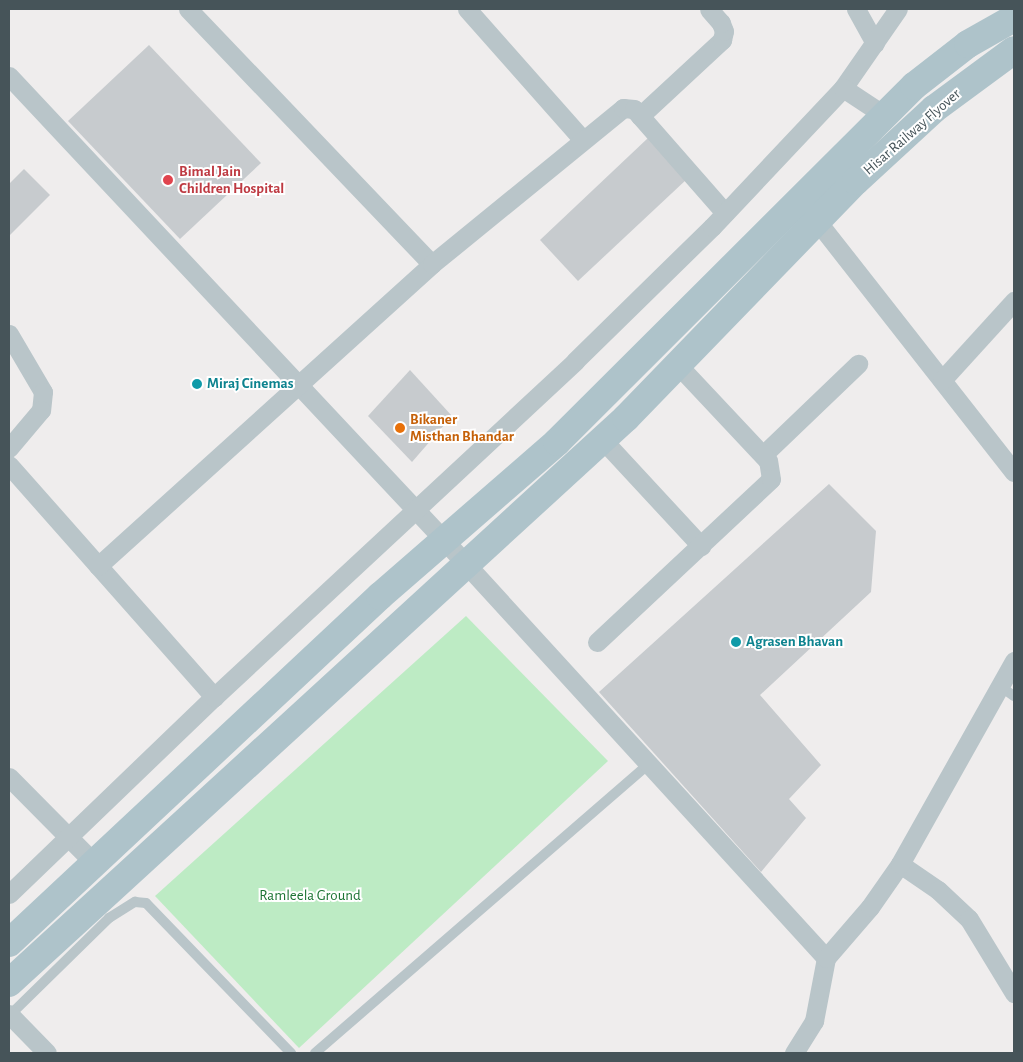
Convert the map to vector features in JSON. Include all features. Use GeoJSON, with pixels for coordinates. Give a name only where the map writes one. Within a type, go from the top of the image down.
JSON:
{"type":"FeatureCollection","features":[{"type":"Feature","properties":{"kind":"main road","name":"Hisar Railway Flyover"},"geometry":{"type":"LineString","coordinates":[[9,943],[444,540],[557,442],[914,86],[968,44],[1014,18]]}},
{"type":"Feature","properties":{"kind":"main road","name":"Hisar Railway Flyover"},"geometry":{"type":"LineString","coordinates":[[9,983],[602,439],[817,221],[934,109],[1014,50]]}},
{"type":"Feature","properties":{"kind":"street"},"geometry":{"type":"LineString","coordinates":[[188,9],[432,264]]}},
{"type":"Feature","properties":{"kind":"street"},"geometry":{"type":"LineString","coordinates":[[467,9],[583,140]]}},
{"type":"Feature","properties":{"kind":"street"},"geometry":{"type":"LineString","coordinates":[[640,116],[722,40],[724,31],[721,23],[708,9]]}},
{"type":"Feature","properties":{"kind":"street"},"geometry":{"type":"LineString","coordinates":[[856,9],[875,43]]}},
{"type":"Feature","properties":{"kind":"street"},"geometry":{"type":"LineString","coordinates":[[9,894],[214,697],[417,511],[725,213],[843,88],[898,9]]}},
{"type":"Feature","properties":{"kind":"street"},"geometry":{"type":"LineString","coordinates":[[9,76],[466,563],[826,958]]}},
{"type":"Feature","properties":{"kind":"street"},"geometry":{"type":"LineString","coordinates":[[843,88],[884,115]]}},
{"type":"Feature","properties":{"kind":"street"},"geometry":{"type":"LineString","coordinates":[[98,566],[432,264],[623,108],[630,107],[640,116],[725,213]]}},
{"type":"Feature","properties":{"kind":"street"},"geometry":{"type":"LineString","coordinates":[[817,221],[1014,472]]}},
{"type":"Feature","properties":{"kind":"street"},"geometry":{"type":"LineString","coordinates":[[942,380],[1014,301]]}},
{"type":"Feature","properties":{"kind":"street"},"geometry":{"type":"LineString","coordinates":[[9,334],[43,392],[41,410],[9,448]]}},
{"type":"Feature","properties":{"kind":"street"},"geometry":{"type":"LineString","coordinates":[[597,642],[771,479],[772,472],[763,455],[677,364]]}},
{"type":"Feature","properties":{"kind":"street"},"geometry":{"type":"LineString","coordinates":[[763,455],[858,364]]}},
{"type":"Feature","properties":{"kind":"street"},"geometry":{"type":"LineString","coordinates":[[602,439],[701,546]]}},
{"type":"Feature","properties":{"kind":"street"},"geometry":{"type":"LineString","coordinates":[[9,465],[214,697]]}},
{"type":"Feature","properties":{"kind":"street"},"geometry":{"type":"LineString","coordinates":[[794,1053],[814,1021],[826,958],[870,906],[900,864],[1007,691],[1014,661]]}},
{"type":"Feature","properties":{"kind":"street"},"geometry":{"type":"LineString","coordinates":[[9,777],[94,863]]}},
{"type":"Feature","properties":{"kind":"street"},"geometry":{"type":"LineString","coordinates":[[900,864],[938,890],[969,919],[1014,994]]}},
{"type":"Feature","properties":{"kind":"street"},"geometry":{"type":"LineString","coordinates":[[9,1014],[47,1053]]}},
{"type":"Feature","properties":{"kind":"lane"},"geometry":{"type":"LineString","coordinates":[[315,1053],[649,764]]}},
{"type":"Feature","properties":{"kind":"lane"},"geometry":{"type":"LineString","coordinates":[[9,1014],[109,918],[135,902],[146,903],[291,1053]]}},
{"type":"Feature","properties":{"kind":"green space","name":"Ramleela Ground"},"geometry":{"type":"Polygon","coordinates":[[[466,616],[608,761],[299,1048],[155,896],[466,616]]]}},
{"type":"Feature","properties":{"kind":"building"},"geometry":{"type":"Polygon","coordinates":[[[149,45],[261,163],[180,239],[68,121],[149,45]]]}},
{"type":"Feature","properties":{"kind":"building"},"geometry":{"type":"Polygon","coordinates":[[[648,138],[687,179],[578,281],[540,240],[648,138]]]}},
{"type":"Feature","properties":{"kind":"building"},"geometry":{"type":"Polygon","coordinates":[[[24,169],[50,195],[9,236],[9,184],[24,169]]]}},
{"type":"Feature","properties":{"kind":"building"},"geometry":{"type":"Polygon","coordinates":[[[410,370],[452,416],[412,462],[368,416],[410,370]]]}},
{"type":"Feature","properties":{"kind":"building","name":"Agrasen Bhavan"},"geometry":{"type":"Polygon","coordinates":[[[829,484],[876,531],[871,592],[760,695],[821,765],[789,799],[806,818],[761,872],[599,692],[829,484]]]}},
{"type":"Feature","properties":{"kind":"place","name":"Bimal Jain Children Hospital"},"geometry":{"type":"Point","coordinates":[168,180]}},
{"type":"Feature","properties":{"kind":"place","name":"Miraj Cinemas"},"geometry":{"type":"Point","coordinates":[197,384]}},
{"type":"Feature","properties":{"kind":"place","name":"Bikaner Misthan Bhandar"},"geometry":{"type":"Point","coordinates":[400,428]}},
{"type":"Feature","properties":{"kind":"place","name":"Agrasen Bhavan"},"geometry":{"type":"Point","coordinates":[736,642]}}]}
